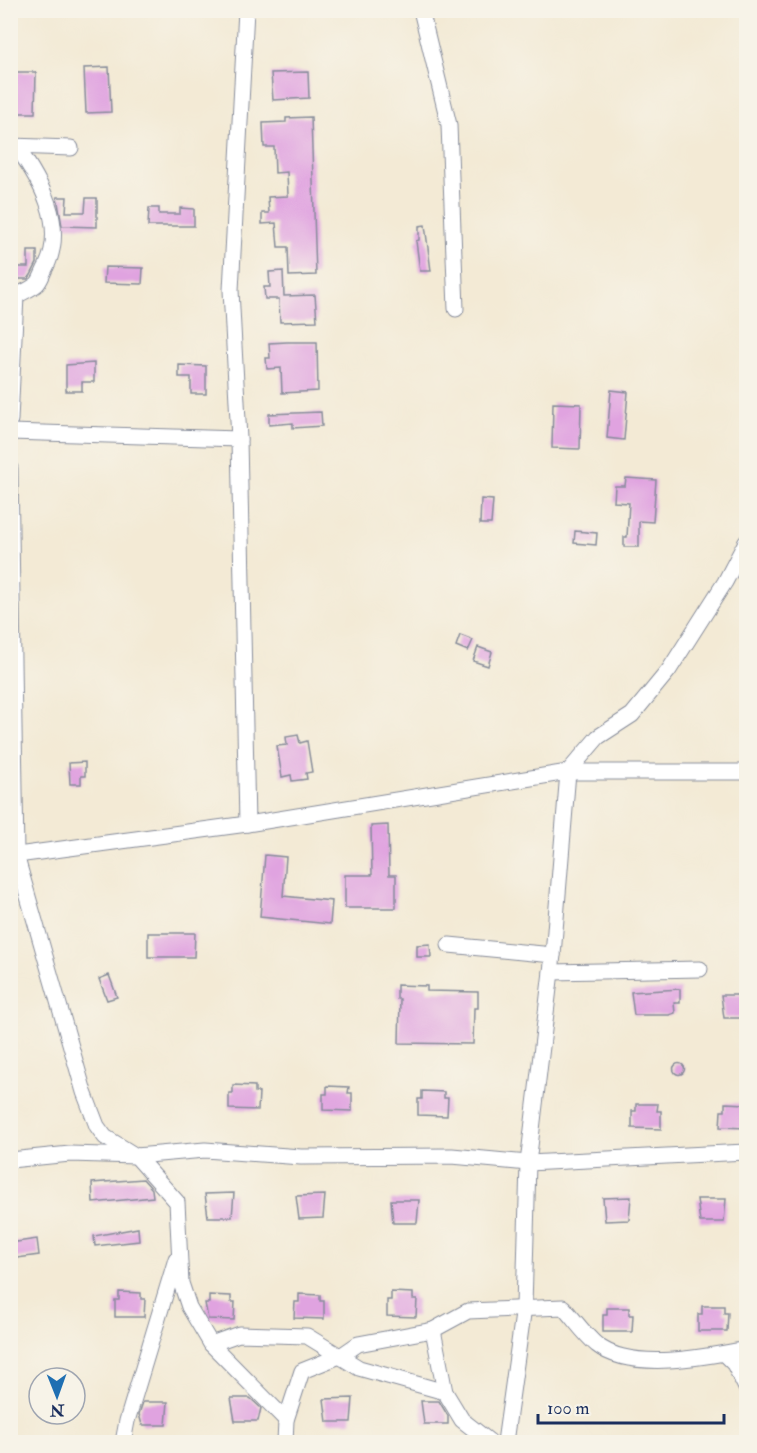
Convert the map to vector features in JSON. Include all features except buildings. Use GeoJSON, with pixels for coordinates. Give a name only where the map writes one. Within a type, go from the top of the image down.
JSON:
{"type":"FeatureCollection","features":[{"type":"Feature","properties":{"kind":"street"},"geometry":{"type":"LineString","coordinates":[[246,10],[231,290],[239,439],[246,824]]}},
{"type":"Feature","properties":{"kind":"street"},"geometry":{"type":"LineString","coordinates":[[421,10],[449,125],[456,309]]}},
{"type":"Feature","properties":{"kind":"street"},"geometry":{"type":"LineString","coordinates":[[13,146],[71,148]]}},
{"type":"Feature","properties":{"kind":"street"},"geometry":{"type":"LineString","coordinates":[[10,420],[13,293],[38,283],[52,255],[53,229],[50,209],[38,177],[13,146]]}},
{"type":"Feature","properties":{"kind":"street"},"geometry":{"type":"LineString","coordinates":[[10,432],[239,439]]}},
{"type":"Feature","properties":{"kind":"street"},"geometry":{"type":"LineString","coordinates":[[10,468],[13,855],[84,1092],[97,1126],[105,1137],[136,1156],[177,1202],[183,1290],[189,1307],[211,1344],[286,1420]]}},
{"type":"Feature","properties":{"kind":"street"},"geometry":{"type":"LineString","coordinates":[[505,1443],[524,1307],[528,1163],[553,955],[568,772],[598,737],[632,715],[669,670],[725,582],[747,542]]}},
{"type":"Feature","properties":{"kind":"street"},"geometry":{"type":"LineString","coordinates":[[13,855],[246,824],[568,772],[747,772]]}},
{"type":"Feature","properties":{"kind":"street"},"geometry":{"type":"LineString","coordinates":[[449,945],[553,955]]}},
{"type":"Feature","properties":{"kind":"street"},"geometry":{"type":"LineString","coordinates":[[551,972],[700,969]]}},
{"type":"Feature","properties":{"kind":"street"},"geometry":{"type":"LineString","coordinates":[[10,1160],[70,1154],[136,1156],[205,1150],[301,1157],[452,1156],[528,1163],[747,1152]]}},
{"type":"Feature","properties":{"kind":"street"},"geometry":{"type":"LineString","coordinates":[[123,1443],[127,1420],[180,1244]]}},
{"type":"Feature","properties":{"kind":"street"},"geometry":{"type":"LineString","coordinates":[[285,1443],[286,1420],[302,1371],[342,1355],[358,1344],[433,1330],[468,1311],[563,1307],[597,1345],[629,1360],[724,1354],[747,1349]]}},
{"type":"Feature","properties":{"kind":"street"},"geometry":{"type":"LineString","coordinates":[[433,1330],[445,1392],[462,1420],[490,1443]]}},
{"type":"Feature","properties":{"kind":"street"},"geometry":{"type":"LineString","coordinates":[[211,1344],[239,1334],[307,1336],[342,1355],[359,1368],[445,1392]]}},
{"type":"Feature","properties":{"kind":"street"},"geometry":{"type":"LineString","coordinates":[[724,1354],[734,1364],[747,1388]]}}]}
